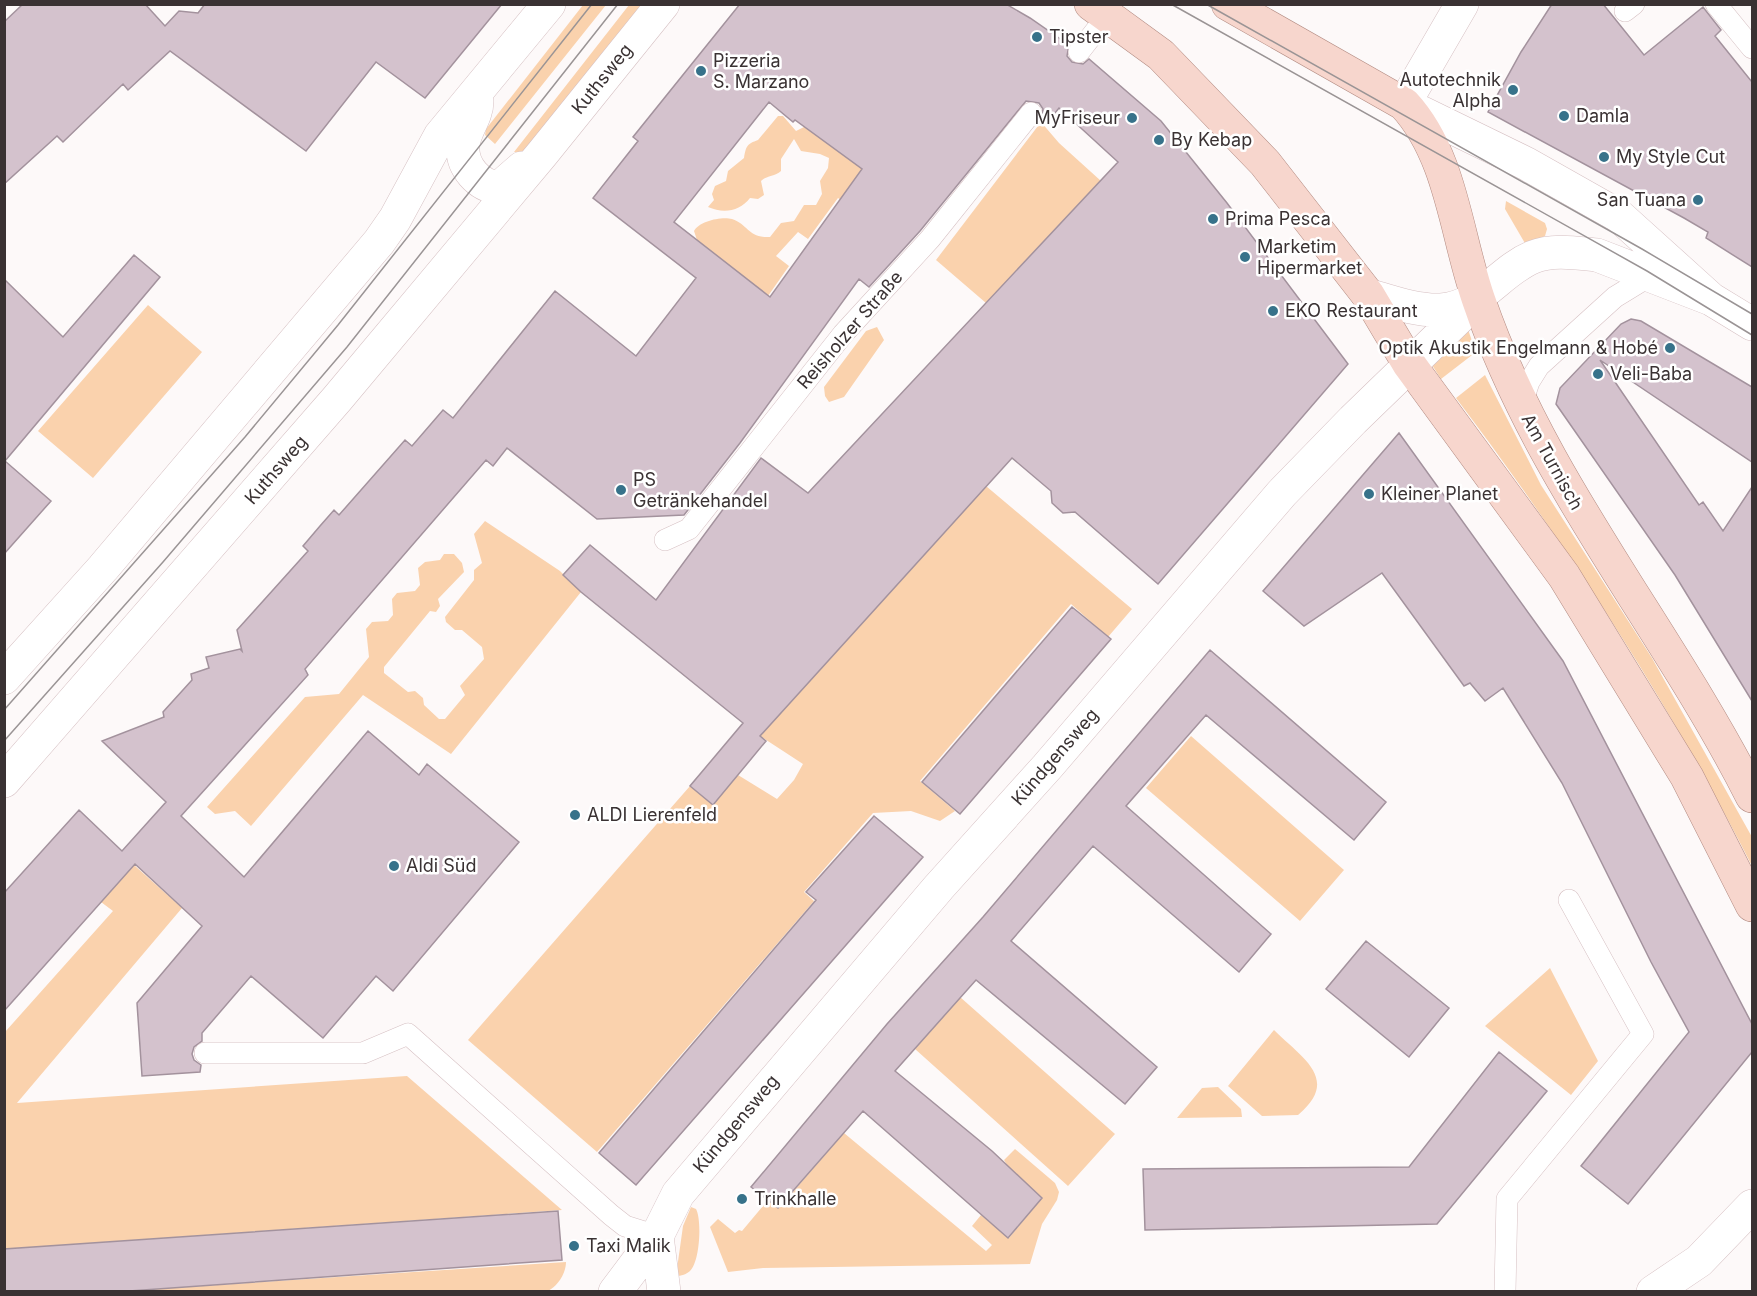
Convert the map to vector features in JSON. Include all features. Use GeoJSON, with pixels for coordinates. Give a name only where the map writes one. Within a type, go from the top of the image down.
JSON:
{"type":"FeatureCollection","features":[{"type":"Feature","properties":{"kind":"main road"},"geometry":{"type":"LineString","coordinates":[[1228,4],[1404,104]]}},
{"type":"Feature","properties":{"kind":"main road"},"geometry":{"type":"LineString","coordinates":[[1100,10],[1161,55],[1265,164],[1368,296],[1409,364],[1570,585],[1687,777],[1752,905]]}},
{"type":"Feature","properties":{"kind":"main road","name":"Am Turnisch"},"geometry":{"type":"LineString","coordinates":[[1404,104],[1422,126],[1442,171],[1478,298],[1496,352],[1521,406],[1573,501],[1724,742],[1752,796]]}},
{"type":"Feature","properties":{"kind":"street"},"geometry":{"type":"LineString","coordinates":[[4,678],[104,568],[379,242],[395,219],[427,155],[477,90],[549,4]]}},
{"type":"Feature","properties":{"kind":"street","name":"Kuthsweg"},"geometry":{"type":"LineString","coordinates":[[4,781],[337,399],[542,154],[663,4]]}},
{"type":"Feature","properties":{"kind":"street"},"geometry":{"type":"LineString","coordinates":[[1462,4],[1404,104],[1527,164],[1619,216],[1711,298],[1752,324]]}},
{"type":"Feature","properties":{"kind":"street","name":"Kuthsweg"},"geometry":{"type":"LineString","coordinates":[[477,90],[477,112],[463,147],[466,164],[476,178],[491,187],[499,188],[529,160],[542,154]]}},
{"type":"Feature","properties":{"kind":"street"},"geometry":{"type":"LineString","coordinates":[[1368,296],[1415,308],[1442,310],[1478,298],[1495,282],[1528,260],[1552,252],[1597,255],[1711,298]]}},
{"type":"Feature","properties":{"kind":"street","name":"Kündgensweg"},"geometry":{"type":"LineString","coordinates":[[615,1292],[657,1236],[678,1194],[939,887],[1054,759],[1282,493],[1409,364],[1478,298]]}},
{"type":"Feature","properties":{"kind":"street"},"geometry":{"type":"LineString","coordinates":[[1653,1292],[1699,1261],[1752,1206]]}},
{"type":"Feature","properties":{"kind":"street"},"geometry":{"type":"LineString","coordinates":[[657,1236],[664,1292]]}},
{"type":"Feature","properties":{"kind":"lane"},"geometry":{"type":"LineString","coordinates":[[1716,4],[1752,48]]}},
{"type":"Feature","properties":{"kind":"lane"},"geometry":{"type":"LineString","coordinates":[[1079,52],[1100,10]]}},
{"type":"Feature","properties":{"kind":"lane","name":"Reisholzer Straße"},"geometry":{"type":"LineString","coordinates":[[664,540],[689,529],[843,334],[930,239],[1031,113]]}},
{"type":"Feature","properties":{"kind":"lane"},"geometry":{"type":"LineString","coordinates":[[1521,406],[1529,382],[1539,366],[1615,297],[1651,275]]}},
{"type":"Feature","properties":{"kind":"lane"},"geometry":{"type":"LineString","coordinates":[[1505,1292],[1506,1199],[1643,1034],[1569,900]]}},
{"type":"Feature","properties":{"kind":"lane"},"geometry":{"type":"LineString","coordinates":[[205,1053],[363,1053],[408,1034],[611,1215],[625,1226],[657,1236]]}},
{"type":"Feature","properties":{"kind":"shaded area"},"geometry":{"type":"Polygon","coordinates":[[[583,5],[606,5],[495,144],[485,135],[486,129],[583,5]]]}},
{"type":"Feature","properties":{"kind":"shaded area"},"geometry":{"type":"Polygon","coordinates":[[[629,5],[642,5],[523,153],[514,152],[629,5]]]}},
{"type":"Feature","properties":{"kind":"shaded area"},"geometry":{"type":"Polygon","coordinates":[[[778,116],[783,116],[796,131],[806,126],[864,168],[841,200],[838,198],[808,239],[798,232],[776,256],[789,266],[768,296],[697,240],[694,231],[706,222],[728,218],[757,235],[770,237],[781,223],[794,221],[804,205],[816,205],[822,194],[820,181],[828,168],[829,158],[801,151],[794,139],[781,159],[781,171],[761,181],[764,195],[758,199],[750,198],[741,206],[731,210],[708,207],[714,200],[712,194],[715,186],[726,181],[728,171],[744,158],[748,146],[758,140],[778,116]]]}},
{"type":"Feature","properties":{"kind":"shaded area"},"geometry":{"type":"Polygon","coordinates":[[[1041,122],[1059,143],[1101,181],[986,303],[936,260],[1041,122]]]}},
{"type":"Feature","properties":{"kind":"shaded area"},"geometry":{"type":"Polygon","coordinates":[[[1506,201],[1545,223],[1547,229],[1545,236],[1526,245],[1505,209],[1506,201]]]}},
{"type":"Feature","properties":{"kind":"shaded area"},"geometry":{"type":"Polygon","coordinates":[[[148,305],[202,352],[93,478],[38,431],[148,305]]]}},
{"type":"Feature","properties":{"kind":"shaded area"},"geometry":{"type":"Polygon","coordinates":[[[1466,324],[1476,352],[1441,379],[1432,365],[1466,324]]]}},
{"type":"Feature","properties":{"kind":"shaded area"},"geometry":{"type":"Polygon","coordinates":[[[877,327],[884,340],[844,397],[829,402],[825,396],[824,387],[866,331],[877,327]]]}},
{"type":"Feature","properties":{"kind":"shaded area"},"geometry":{"type":"Polygon","coordinates":[[[1485,375],[1541,485],[1652,658],[1752,837],[1752,866],[1686,744],[1614,625],[1537,510],[1456,398],[1485,375]]]}},
{"type":"Feature","properties":{"kind":"shaded area"},"geometry":{"type":"Polygon","coordinates":[[[986,486],[1132,609],[1108,637],[1071,604],[920,781],[955,811],[940,821],[911,811],[873,813],[804,892],[814,901],[597,1152],[468,1040],[690,786],[713,805],[738,775],[777,799],[794,780],[803,764],[760,736],[986,486]]]}},
{"type":"Feature","properties":{"kind":"shaded area"},"geometry":{"type":"Polygon","coordinates":[[[485,521],[560,571],[581,592],[451,754],[363,695],[251,826],[235,811],[215,814],[207,807],[305,697],[339,694],[369,657],[366,629],[372,622],[388,621],[393,615],[392,599],[397,593],[415,591],[420,585],[418,568],[425,562],[440,560],[444,554],[454,554],[462,563],[464,572],[438,599],[440,606],[436,612],[430,611],[384,667],[384,673],[408,692],[415,691],[423,698],[424,705],[439,719],[445,719],[465,695],[460,686],[484,659],[482,647],[462,630],[455,630],[446,622],[445,617],[474,580],[474,570],[482,563],[474,534],[485,521]]]}},
{"type":"Feature","properties":{"kind":"shaded area"},"geometry":{"type":"Polygon","coordinates":[[[1191,736],[1344,870],[1300,921],[1146,788],[1191,736]]]}},
{"type":"Feature","properties":{"kind":"shaded area"},"geometry":{"type":"Polygon","coordinates":[[[134,865],[182,908],[17,1103],[407,1076],[562,1210],[5,1249],[5,1032],[113,911],[101,902],[134,865]]]}},
{"type":"Feature","properties":{"kind":"shaded area"},"geometry":{"type":"Polygon","coordinates":[[[1550,968],[1598,1061],[1571,1095],[1485,1026],[1550,968]]]}},
{"type":"Feature","properties":{"kind":"shaded area"},"geometry":{"type":"Polygon","coordinates":[[[960,997],[1115,1134],[1068,1186],[915,1049],[960,997]]]}},
{"type":"Feature","properties":{"kind":"shaded area"},"geometry":{"type":"Polygon","coordinates":[[[1274,1030],[1313,1069],[1317,1080],[1316,1090],[1310,1102],[1298,1115],[1262,1116],[1228,1086],[1274,1030]]]}},
{"type":"Feature","properties":{"kind":"shaded area"},"geometry":{"type":"Polygon","coordinates":[[[1218,1087],[1241,1109],[1242,1117],[1177,1118],[1202,1088],[1218,1087]]]}},
{"type":"Feature","properties":{"kind":"shaded area"},"geometry":{"type":"Polygon","coordinates":[[[844,1133],[986,1251],[992,1245],[972,1226],[981,1215],[1009,1238],[1042,1198],[1004,1160],[1015,1149],[1055,1183],[1059,1192],[1057,1200],[1042,1224],[1030,1264],[763,1268],[728,1272],[710,1227],[718,1219],[735,1233],[742,1231],[768,1200],[779,1208],[844,1133]]]}},
{"type":"Feature","properties":{"kind":"shaded area"},"geometry":{"type":"Polygon","coordinates":[[[691,1207],[696,1209],[699,1222],[696,1259],[689,1272],[676,1276],[683,1226],[691,1207]]]}},
{"type":"Feature","properties":{"kind":"shaded area"},"geometry":{"type":"Polygon","coordinates":[[[566,1262],[561,1279],[548,1291],[125,1291],[566,1262]]]}},
{"type":"Feature","properties":{"kind":"building"},"geometry":{"type":"Polygon","coordinates":[[[23,4],[145,4],[165,26],[179,11],[198,13],[205,4],[502,4],[425,98],[376,62],[306,151],[170,51],[128,90],[123,84],[63,142],[57,136],[4,184],[4,22],[23,4]]]}},
{"type":"Feature","properties":{"kind":"building"},"geometry":{"type":"Polygon","coordinates":[[[740,4],[1006,4],[1069,45],[1067,56],[1072,62],[1083,64],[1089,59],[1161,121],[1227,203],[1348,364],[1158,584],[1075,512],[1063,513],[1052,503],[1051,491],[1012,458],[760,736],[766,741],[713,805],[690,786],[743,723],[563,575],[590,545],[656,600],[761,458],[808,493],[1118,162],[1059,108],[1046,124],[1041,120],[1043,109],[1039,103],[1026,101],[920,231],[869,287],[859,279],[740,443],[684,515],[597,519],[507,448],[493,466],[486,460],[305,669],[308,675],[181,816],[244,877],[368,731],[419,775],[427,764],[519,842],[393,991],[376,976],[323,1038],[251,976],[202,1033],[202,1041],[194,1047],[192,1054],[194,1060],[201,1065],[200,1072],[142,1076],[137,1003],[202,926],[135,864],[4,1011],[4,893],[79,810],[122,851],[166,802],[102,741],[164,717],[163,712],[192,680],[191,674],[209,668],[206,657],[240,649],[242,651],[237,630],[308,551],[303,546],[320,526],[334,510],[339,515],[405,440],[412,446],[443,410],[453,418],[555,291],[636,356],[696,278],[593,198],[638,141],[633,137],[740,4]],[[769,102],[674,222],[770,297],[862,169],[795,120],[793,122],[769,102]]]}},
{"type":"Feature","properties":{"kind":"building"},"geometry":{"type":"Polygon","coordinates":[[[1552,4],[1603,4],[1644,55],[1703,7],[1721,30],[1715,36],[1752,82],[1752,267],[1706,238],[1708,232],[1488,112],[1521,52],[1552,4]]]}},
{"type":"Feature","properties":{"kind":"building"},"geometry":{"type":"Polygon","coordinates":[[[134,255],[160,277],[5,461],[51,501],[4,554],[4,279],[63,337],[134,255]]]}},
{"type":"Feature","properties":{"kind":"building"},"geometry":{"type":"Polygon","coordinates":[[[1631,319],[1641,321],[1752,387],[1752,462],[1600,360],[1699,505],[1703,502],[1723,531],[1752,487],[1752,701],[1675,575],[1556,404],[1560,388],[1621,324],[1631,319]]]}},
{"type":"Feature","properties":{"kind":"building"},"geometry":{"type":"Polygon","coordinates":[[[1399,433],[1563,661],[1752,1024],[1752,1052],[1628,1204],[1581,1166],[1689,1032],[1651,962],[1562,783],[1503,688],[1485,701],[1470,683],[1464,686],[1382,573],[1304,626],[1263,591],[1399,433]]]}},
{"type":"Feature","properties":{"kind":"building"},"geometry":{"type":"Polygon","coordinates":[[[1072,607],[1111,639],[960,814],[922,782],[1072,607]]]}},
{"type":"Feature","properties":{"kind":"building"},"geometry":{"type":"Polygon","coordinates":[[[1210,650],[1386,802],[1354,840],[1206,715],[1126,806],[1271,934],[1239,972],[1093,846],[1011,941],[1157,1067],[1125,1104],[976,980],[895,1071],[992,1151],[1042,1198],[1008,1238],[863,1111],[778,1208],[751,1187],[887,1024],[983,917],[1210,650]]]}},
{"type":"Feature","properties":{"kind":"building"},"geometry":{"type":"Polygon","coordinates":[[[874,816],[923,857],[636,1185],[599,1153],[816,900],[806,892],[874,816]]]}},
{"type":"Feature","properties":{"kind":"building"},"geometry":{"type":"Polygon","coordinates":[[[1366,941],[1449,1008],[1409,1057],[1326,989],[1366,941]]]}},
{"type":"Feature","properties":{"kind":"building"},"geometry":{"type":"Polygon","coordinates":[[[1499,1052],[1547,1091],[1437,1224],[1145,1230],[1143,1169],[1409,1167],[1499,1052]]]}},
{"type":"Feature","properties":{"kind":"building"},"geometry":{"type":"Polygon","coordinates":[[[558,1211],[562,1260],[115,1292],[4,1292],[4,1249],[558,1211]]]}},
{"type":"Feature","properties":{"kind":"tram line"},"geometry":{"type":"LineString","coordinates":[[4,710],[245,437],[338,325],[592,4]]}},
{"type":"Feature","properties":{"kind":"tram line"},"geometry":{"type":"LineString","coordinates":[[4,741],[163,562],[347,347],[618,4]]}},
{"type":"Feature","properties":{"kind":"tram line"},"geometry":{"type":"LineString","coordinates":[[1171,4],[1647,271],[1752,335]]}},
{"type":"Feature","properties":{"kind":"tram line"},"geometry":{"type":"LineString","coordinates":[[1206,4],[1642,249],[1752,314]]}},
{"type":"Feature","properties":{"kind":"place","name":"Tipster"},"geometry":{"type":"Point","coordinates":[1037,37]}},
{"type":"Feature","properties":{"kind":"place","name":"Pizzeria S. Marzano"},"geometry":{"type":"Point","coordinates":[701,71]}},
{"type":"Feature","properties":{"kind":"place","name":"Autotechnik Alpha"},"geometry":{"type":"Point","coordinates":[1513,90]}},
{"type":"Feature","properties":{"kind":"place","name":"Damla"},"geometry":{"type":"Point","coordinates":[1564,116]}},
{"type":"Feature","properties":{"kind":"place","name":"MyFriseur"},"geometry":{"type":"Point","coordinates":[1132,118]}},
{"type":"Feature","properties":{"kind":"place","name":"By Kebap"},"geometry":{"type":"Point","coordinates":[1159,140]}},
{"type":"Feature","properties":{"kind":"place","name":"My Style Cut"},"geometry":{"type":"Point","coordinates":[1604,157]}},
{"type":"Feature","properties":{"kind":"place","name":"San Tuana"},"geometry":{"type":"Point","coordinates":[1698,200]}},
{"type":"Feature","properties":{"kind":"place","name":"Prima Pesca"},"geometry":{"type":"Point","coordinates":[1213,219]}},
{"type":"Feature","properties":{"kind":"place","name":"Marketim Hipermarket"},"geometry":{"type":"Point","coordinates":[1245,257]}},
{"type":"Feature","properties":{"kind":"place","name":"EKO Restaurant"},"geometry":{"type":"Point","coordinates":[1273,311]}},
{"type":"Feature","properties":{"kind":"place","name":"Optik Akustik Engelmann & Hobé"},"geometry":{"type":"Point","coordinates":[1670,348]}},
{"type":"Feature","properties":{"kind":"place","name":"Veli-Baba"},"geometry":{"type":"Point","coordinates":[1598,374]}},
{"type":"Feature","properties":{"kind":"place","name":"PS Getränkehandel"},"geometry":{"type":"Point","coordinates":[621,490]}},
{"type":"Feature","properties":{"kind":"place","name":"Kleiner Planet"},"geometry":{"type":"Point","coordinates":[1369,494]}},
{"type":"Feature","properties":{"kind":"place","name":"ALDI Lierenfeld"},"geometry":{"type":"Point","coordinates":[575,815]}},
{"type":"Feature","properties":{"kind":"place","name":"Aldi Süd"},"geometry":{"type":"Point","coordinates":[394,866]}},
{"type":"Feature","properties":{"kind":"place","name":"Trinkhalle"},"geometry":{"type":"Point","coordinates":[742,1199]}},
{"type":"Feature","properties":{"kind":"place","name":"Taxi Malik"},"geometry":{"type":"Point","coordinates":[574,1246]}}]}
